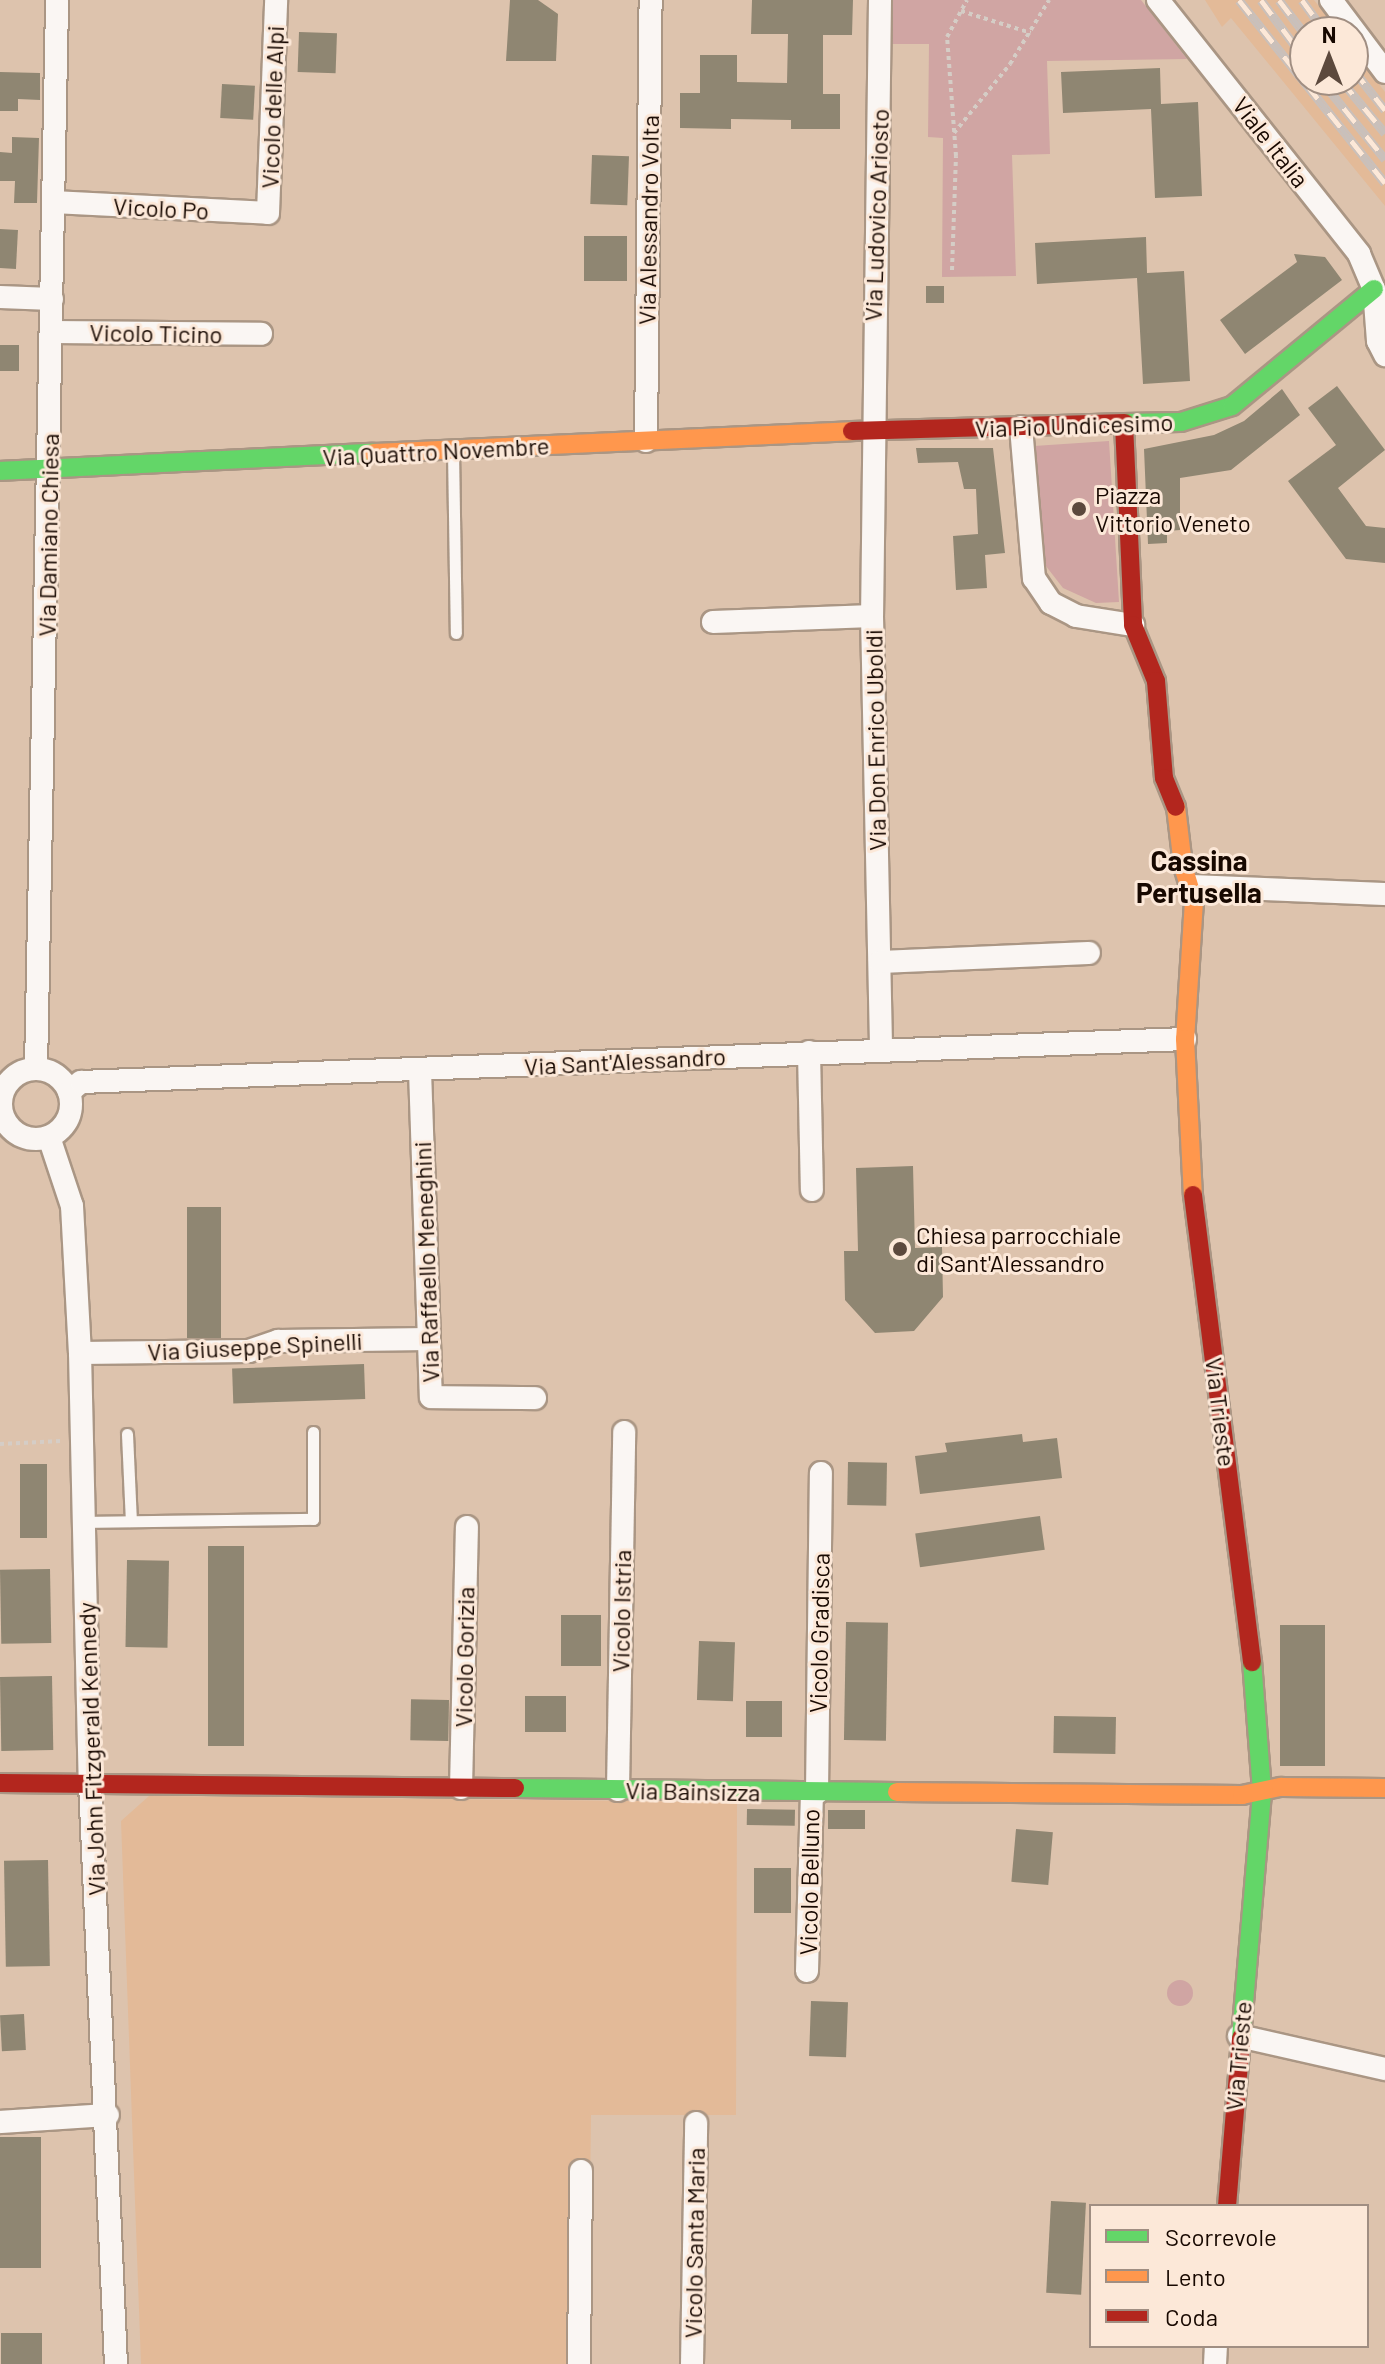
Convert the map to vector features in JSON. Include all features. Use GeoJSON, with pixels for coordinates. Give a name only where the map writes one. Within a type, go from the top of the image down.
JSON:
{"type":"FeatureCollection","features":[{"type":"Feature","properties":{"kind":"street","name":"Via Damiano Chiesa"},"geometry":{"type":"LineString","coordinates":[[36,1069],[57,0]]}},
{"type":"Feature","properties":{"kind":"street","name":"Vicolo delle Alpi"},"geometry":{"type":"LineString","coordinates":[[268,213],[276,0]]}},
{"type":"Feature","properties":{"kind":"street","name":"Via Alessandro Volta"},"geometry":{"type":"LineString","coordinates":[[646,441],[651,0]]}},
{"type":"Feature","properties":{"kind":"street","name":"Via Ludovico Ariosto"},"geometry":{"type":"LineString","coordinates":[[872,430],[880,0]]}},
{"type":"Feature","properties":{"kind":"street","name":"Viale Italia"},"geometry":{"type":"LineString","coordinates":[[1158,0],[1359,254],[1379,292],[1378,341],[1385,355]]}},
{"type":"Feature","properties":{"kind":"street"},"geometry":{"type":"LineString","coordinates":[[1331,0],[1385,72]]}},
{"type":"Feature","properties":{"kind":"street","name":"Vicolo Po"},"geometry":{"type":"LineString","coordinates":[[54,202],[268,213]]}},
{"type":"Feature","properties":{"kind":"street","name":"Via Pio Undicesimo"},"geometry":{"type":"LineString","coordinates":[[872,430],[1181,422],[1232,406],[1379,292]]}},
{"type":"Feature","properties":{"kind":"street"},"geometry":{"type":"LineString","coordinates":[[0,297],[52,299]]}},
{"type":"Feature","properties":{"kind":"street","name":"Vicolo Ticino"},"geometry":{"type":"LineString","coordinates":[[52,332],[261,334]]}},
{"type":"Feature","properties":{"kind":"street"},"geometry":{"type":"LineString","coordinates":[[1021,427],[1034,578],[1051,603],[1076,616],[1133,625],[1124,424]]}},
{"type":"Feature","properties":{"kind":"street","name":"Via Quattro Novembre"},"geometry":{"type":"LineString","coordinates":[[0,471],[872,430]]}},
{"type":"Feature","properties":{"kind":"street","name":"Via Don Enrico Uboldi"},"geometry":{"type":"LineString","coordinates":[[872,430],[872,616],[881,1049]]}},
{"type":"Feature","properties":{"kind":"street"},"geometry":{"type":"LineString","coordinates":[[713,622],[872,616]]}},
{"type":"Feature","properties":{"kind":"street","name":"Via Trieste"},"geometry":{"type":"LineString","coordinates":[[1133,625],[1156,681],[1164,778],[1176,807],[1183,866],[1191,886],[1191,994],[1185,1039],[1190,1174],[1246,1600],[1262,1791],[1227,2204]]}},
{"type":"Feature","properties":{"kind":"street"},"geometry":{"type":"LineString","coordinates":[[1191,886],[1385,894]]}},
{"type":"Feature","properties":{"kind":"street"},"geometry":{"type":"LineString","coordinates":[[880,962],[1089,953]]}},
{"type":"Feature","properties":{"kind":"street","name":"Via Sant'Alessandro"},"geometry":{"type":"LineString","coordinates":[[69,1092],[81,1082],[1185,1039]]}},
{"type":"Feature","properties":{"kind":"street"},"geometry":{"type":"LineString","coordinates":[[809,1052],[812,1190]]}},
{"type":"Feature","properties":{"kind":"street"},"geometry":{"type":"LineString","coordinates":[[36,1069],[53,1074],[69,1092],[69,1114],[49,1137],[18,1134],[3,1117],[0,1103],[10,1081],[36,1069]]}},
{"type":"Feature","properties":{"kind":"street","name":"Via Raffaello Meneghini"},"geometry":{"type":"LineString","coordinates":[[420,1070],[431,1397],[535,1398]]}},
{"type":"Feature","properties":{"kind":"street","name":"Via John Fitzgerald Kennedy"},"geometry":{"type":"LineString","coordinates":[[49,1137],[72,1206],[84,1440],[90,1783],[108,2115],[116,2364]]}},
{"type":"Feature","properties":{"kind":"street","name":"Via Giuseppe Spinelli"},"geometry":{"type":"LineString","coordinates":[[80,1353],[249,1351],[278,1341],[429,1339]]}},
{"type":"Feature","properties":{"kind":"street","name":"Vicolo Istria"},"geometry":{"type":"LineString","coordinates":[[618,1790],[624,1432]]}},
{"type":"Feature","properties":{"kind":"street","name":"Vicolo Gradisca"},"geometry":{"type":"LineString","coordinates":[[814,1793],[821,1473]]}},
{"type":"Feature","properties":{"kind":"street","name":"Vicolo Gorizia"},"geometry":{"type":"LineString","coordinates":[[461,1788],[467,1527]]}},
{"type":"Feature","properties":{"kind":"street","name":"Via Bainsizza"},"geometry":{"type":"LineString","coordinates":[[0,1783],[1242,1795],[1262,1791],[1385,1788]]}},
{"type":"Feature","properties":{"kind":"street","name":"Vicolo Belluno"},"geometry":{"type":"LineString","coordinates":[[807,1971],[814,1793]]}},
{"type":"Feature","properties":{"kind":"street"},"geometry":{"type":"LineString","coordinates":[[1239,2036],[1385,2069]]}},
{"type":"Feature","properties":{"kind":"street"},"geometry":{"type":"LineString","coordinates":[[0,2122],[108,2115]]}},
{"type":"Feature","properties":{"kind":"street","name":"Vicolo Santa Maria"},"geometry":{"type":"LineString","coordinates":[[692,2364],[696,2123]]}},
{"type":"Feature","properties":{"kind":"street"},"geometry":{"type":"LineString","coordinates":[[579,2364],[581,2171]]}},
{"type":"Feature","properties":{"kind":"lane"},"geometry":{"type":"LineString","coordinates":[[453,450],[456,633]]}},
{"type":"Feature","properties":{"kind":"lane"},"geometry":{"type":"LineString","coordinates":[[85,1522],[313,1519],[313,1432]]}},
{"type":"Feature","properties":{"kind":"lane"},"geometry":{"type":"LineString","coordinates":[[127,1434],[131,1521]]}},
{"type":"Feature","properties":{"kind":"path"},"geometry":{"type":"LineString","coordinates":[[952,270],[954,133],[947,37],[967,0]]}},
{"type":"Feature","properties":{"kind":"path"},"geometry":{"type":"LineString","coordinates":[[954,133],[1031,33],[1049,0]]}},
{"type":"Feature","properties":{"kind":"path"},"geometry":{"type":"LineString","coordinates":[[961,11],[1031,33]]}},
{"type":"Feature","properties":{"kind":"path"},"geometry":{"type":"LineString","coordinates":[[0,1444],[84,1440]]}},
{"type":"Feature","properties":{"kind":"shaded area"},"geometry":{"type":"Polygon","coordinates":[[[890,0],[1141,0],[1187,59],[1047,61],[1050,154],[1012,155],[1016,276],[942,277],[943,138],[928,137],[929,44],[891,44],[890,0]]]}},
{"type":"Feature","properties":{"kind":"shaded area"},"geometry":{"type":"Polygon","coordinates":[[[1205,0],[1314,0],[1326,16],[1289,16],[1289,89],[1231,18],[1222,27],[1205,0]]]}},
{"type":"Feature","properties":{"kind":"shaded area"},"geometry":{"type":"Polygon","coordinates":[[[1369,71],[1385,92],[1385,206],[1295,96],[1369,96],[1369,71]]]}},
{"type":"Feature","properties":{"kind":"shaded area"},"geometry":{"type":"Polygon","coordinates":[[[1109,441],[1119,602],[1096,603],[1063,588],[1042,561],[1034,446],[1109,441]]]}},
{"type":"Feature","properties":{"kind":"shaded area"},"geometry":{"type":"Polygon","coordinates":[[[149,1796],[737,1802],[736,2115],[591,2115],[588,2364],[141,2364],[121,1821],[149,1796]]]}},
{"type":"Feature","properties":{"kind":"shaded area"},"geometry":{"type":"Polygon","coordinates":[[[1180,1980],[1189,1984],[1193,1993],[1189,2002],[1180,2006],[1171,2002],[1167,1993],[1171,1984],[1180,1980]]]}},
{"type":"Feature","properties":{"kind":"building"},"geometry":{"type":"Polygon","coordinates":[[[510,0],[538,0],[558,14],[556,61],[506,61],[510,0]]]}},
{"type":"Feature","properties":{"kind":"building"},"geometry":{"type":"Polygon","coordinates":[[[752,0],[853,0],[852,35],[823,35],[823,94],[840,94],[840,129],[791,129],[791,120],[731,119],[731,129],[680,128],[680,93],[700,93],[700,55],[737,55],[737,82],[787,83],[788,34],[751,34],[752,0]]]}},
{"type":"Feature","properties":{"kind":"building"},"geometry":{"type":"Polygon","coordinates":[[[299,32],[337,33],[336,73],[298,72],[299,32]]]}},
{"type":"Feature","properties":{"kind":"building"},"geometry":{"type":"Polygon","coordinates":[[[1160,68],[1161,104],[1198,102],[1202,196],[1155,198],[1151,109],[1063,113],[1061,72],[1160,68]]]}},
{"type":"Feature","properties":{"kind":"building"},"geometry":{"type":"Polygon","coordinates":[[[0,72],[40,73],[40,100],[18,99],[18,111],[0,111],[0,72]]]}},
{"type":"Feature","properties":{"kind":"building"},"geometry":{"type":"Polygon","coordinates":[[[222,84],[255,86],[253,120],[220,118],[222,84]]]}},
{"type":"Feature","properties":{"kind":"building"},"geometry":{"type":"Polygon","coordinates":[[[12,137],[39,138],[37,203],[14,203],[15,181],[0,181],[0,152],[12,153],[12,137]]]}},
{"type":"Feature","properties":{"kind":"building"},"geometry":{"type":"Polygon","coordinates":[[[592,155],[629,156],[627,205],[590,204],[592,155]]]}},
{"type":"Feature","properties":{"kind":"building"},"geometry":{"type":"Polygon","coordinates":[[[0,229],[18,230],[16,269],[0,268],[0,229]]]}},
{"type":"Feature","properties":{"kind":"building"},"geometry":{"type":"Polygon","coordinates":[[[584,236],[627,236],[627,281],[584,281],[584,236]]]}},
{"type":"Feature","properties":{"kind":"building"},"geometry":{"type":"Polygon","coordinates":[[[1146,237],[1147,273],[1184,271],[1190,381],[1143,384],[1137,278],[1037,284],[1035,243],[1146,237]]]}},
{"type":"Feature","properties":{"kind":"building"},"geometry":{"type":"Polygon","coordinates":[[[1294,254],[1325,257],[1342,280],[1245,354],[1220,320],[1297,262],[1294,254]]]}},
{"type":"Feature","properties":{"kind":"building"},"geometry":{"type":"Polygon","coordinates":[[[926,286],[944,286],[944,303],[926,303],[926,286]]]}},
{"type":"Feature","properties":{"kind":"building"},"geometry":{"type":"Polygon","coordinates":[[[0,345],[19,345],[19,371],[0,371],[0,345]]]}},
{"type":"Feature","properties":{"kind":"building"},"geometry":{"type":"Polygon","coordinates":[[[1337,386],[1385,450],[1338,488],[1366,526],[1385,528],[1385,563],[1346,559],[1288,481],[1336,445],[1308,408],[1337,386]]]}},
{"type":"Feature","properties":{"kind":"building"},"geometry":{"type":"Polygon","coordinates":[[[1282,389],[1300,415],[1231,470],[1180,478],[1180,530],[1167,531],[1167,543],[1148,544],[1144,449],[1214,435],[1244,421],[1282,389]]]}},
{"type":"Feature","properties":{"kind":"building"},"geometry":{"type":"Polygon","coordinates":[[[916,448],[993,448],[1005,553],[985,555],[987,588],[956,590],[953,536],[978,534],[976,489],[964,489],[958,462],[918,463],[916,448]]]}},
{"type":"Feature","properties":{"kind":"building","name":"Chiesa parrocchiale di Sant'Alessandro"},"geometry":{"type":"Polygon","coordinates":[[[913,1166],[915,1248],[942,1247],[943,1297],[914,1331],[875,1333],[845,1300],[844,1251],[858,1251],[856,1168],[913,1166]]]}},
{"type":"Feature","properties":{"kind":"building"},"geometry":{"type":"Polygon","coordinates":[[[187,1207],[221,1207],[221,1338],[187,1338],[187,1207]]]}},
{"type":"Feature","properties":{"kind":"building"},"geometry":{"type":"Polygon","coordinates":[[[364,1364],[365,1399],[233,1404],[232,1369],[364,1364]]]}},
{"type":"Feature","properties":{"kind":"building"},"geometry":{"type":"Polygon","coordinates":[[[1022,1434],[1023,1442],[1057,1438],[1062,1478],[920,1494],[915,1456],[947,1452],[945,1443],[1022,1434]]]}},
{"type":"Feature","properties":{"kind":"building"},"geometry":{"type":"Polygon","coordinates":[[[848,1462],[887,1463],[886,1506],[847,1505],[848,1462]]]}},
{"type":"Feature","properties":{"kind":"building"},"geometry":{"type":"Polygon","coordinates":[[[20,1464],[47,1464],[47,1538],[20,1538],[20,1464]]]}},
{"type":"Feature","properties":{"kind":"building"},"geometry":{"type":"Polygon","coordinates":[[[1040,1516],[1045,1550],[920,1567],[915,1534],[1040,1516]]]}},
{"type":"Feature","properties":{"kind":"building"},"geometry":{"type":"Polygon","coordinates":[[[208,1546],[244,1546],[244,1746],[208,1746],[208,1546]]]}},
{"type":"Feature","properties":{"kind":"building"},"geometry":{"type":"Polygon","coordinates":[[[127,1560],[169,1561],[167,1648],[125,1647],[127,1560]]]}},
{"type":"Feature","properties":{"kind":"building"},"geometry":{"type":"Polygon","coordinates":[[[50,1569],[51,1643],[1,1644],[0,1570],[50,1569]]]}},
{"type":"Feature","properties":{"kind":"building"},"geometry":{"type":"Polygon","coordinates":[[[561,1615],[601,1615],[601,1666],[561,1666],[561,1615]]]}},
{"type":"Feature","properties":{"kind":"building"},"geometry":{"type":"Polygon","coordinates":[[[846,1622],[888,1623],[886,1741],[844,1740],[846,1622]]]}},
{"type":"Feature","properties":{"kind":"building"},"geometry":{"type":"Polygon","coordinates":[[[1280,1625],[1325,1625],[1325,1766],[1280,1766],[1280,1625]]]}},
{"type":"Feature","properties":{"kind":"building"},"geometry":{"type":"Polygon","coordinates":[[[699,1641],[735,1642],[733,1701],[697,1700],[699,1641]]]}},
{"type":"Feature","properties":{"kind":"building"},"geometry":{"type":"Polygon","coordinates":[[[52,1676],[53,1750],[1,1751],[0,1677],[52,1676]]]}},
{"type":"Feature","properties":{"kind":"building"},"geometry":{"type":"Polygon","coordinates":[[[525,1696],[566,1696],[566,1732],[525,1732],[525,1696]]]}},
{"type":"Feature","properties":{"kind":"building"},"geometry":{"type":"Polygon","coordinates":[[[411,1699],[449,1700],[448,1741],[410,1740],[411,1699]]]}},
{"type":"Feature","properties":{"kind":"building"},"geometry":{"type":"Polygon","coordinates":[[[746,1701],[782,1701],[782,1737],[746,1737],[746,1701]]]}},
{"type":"Feature","properties":{"kind":"building"},"geometry":{"type":"Polygon","coordinates":[[[1054,1716],[1116,1717],[1115,1754],[1053,1753],[1054,1716]]]}},
{"type":"Feature","properties":{"kind":"building"},"geometry":{"type":"Polygon","coordinates":[[[747,1809],[795,1810],[795,1826],[747,1825],[747,1809]]]}},
{"type":"Feature","properties":{"kind":"building"},"geometry":{"type":"Polygon","coordinates":[[[828,1810],[865,1810],[865,1829],[828,1829],[828,1810]]]}},
{"type":"Feature","properties":{"kind":"building"},"geometry":{"type":"Polygon","coordinates":[[[1016,1829],[1053,1832],[1048,1885],[1011,1882],[1016,1829]]]}},
{"type":"Feature","properties":{"kind":"building"},"geometry":{"type":"Polygon","coordinates":[[[48,1860],[50,1966],[6,1967],[4,1861],[48,1860]]]}},
{"type":"Feature","properties":{"kind":"building"},"geometry":{"type":"Polygon","coordinates":[[[754,1868],[791,1868],[791,1913],[754,1913],[754,1868]]]}},
{"type":"Feature","properties":{"kind":"building"},"geometry":{"type":"Polygon","coordinates":[[[811,2001],[848,2002],[846,2057],[809,2056],[811,2001]]]}},
{"type":"Feature","properties":{"kind":"building"},"geometry":{"type":"Polygon","coordinates":[[[24,2014],[26,2050],[2,2051],[0,2015],[24,2014]]]}},
{"type":"Feature","properties":{"kind":"building"},"geometry":{"type":"Polygon","coordinates":[[[0,2137],[41,2137],[41,2268],[0,2268],[0,2137]]]}},
{"type":"Feature","properties":{"kind":"building"},"geometry":{"type":"Polygon","coordinates":[[[1051,2201],[1086,2203],[1081,2295],[1046,2293],[1051,2201]]]}},
{"type":"Feature","properties":{"kind":"building"},"geometry":{"type":"Polygon","coordinates":[[[1,2333],[42,2333],[42,2364],[1,2364],[1,2333]]]}},
{"type":"Feature","properties":{"kind":"railway"},"geometry":{"type":"LineString","coordinates":[[1239,0],[1385,183]]}},
{"type":"Feature","properties":{"kind":"railway"},"geometry":{"type":"LineString","coordinates":[[1261,0],[1289,38]]}},
{"type":"Feature","properties":{"kind":"railway"},"geometry":{"type":"LineString","coordinates":[[1279,0],[1291,16]]}},
{"type":"Feature","properties":{"kind":"railway"},"geometry":{"type":"LineString","coordinates":[[1302,0],[1314,16]]}},
{"type":"Feature","properties":{"kind":"railway"},"geometry":{"type":"LineString","coordinates":[[1369,90],[1385,110]]}},
{"type":"Feature","properties":{"kind":"railway"},"geometry":{"type":"LineString","coordinates":[[1334,96],[1385,159]]}},
{"type":"Feature","properties":{"kind":"railway"},"geometry":{"type":"LineString","coordinates":[[1354,96],[1385,133]]}},
{"type":"Feature","properties":{"kind":"traffic: fast"},"geometry":{"type":"LineString","coordinates":[[1125,423],[1181,422],[1232,406],[1374,289]]}},
{"type":"Feature","properties":{"kind":"traffic: fast"},"geometry":{"type":"LineString","coordinates":[[0,471],[373,453]]}},
{"type":"Feature","properties":{"kind":"traffic: fast"},"geometry":{"type":"LineString","coordinates":[[1241,2038],[1262,1791],[1252,1662]]}},
{"type":"Feature","properties":{"kind":"traffic: fast"},"geometry":{"type":"LineString","coordinates":[[515,1788],[897,1792]]}},
{"type":"Feature","properties":{"kind":"traffic: slow"},"geometry":{"type":"LineString","coordinates":[[373,453],[852,431]]}},
{"type":"Feature","properties":{"kind":"traffic: slow"},"geometry":{"type":"LineString","coordinates":[[1176,807],[1183,866],[1194,901],[1185,1039],[1193,1195]]}},
{"type":"Feature","properties":{"kind":"traffic: slow"},"geometry":{"type":"LineString","coordinates":[[897,1792],[1242,1795],[1281,1787],[1385,1788]]}},
{"type":"Feature","properties":{"kind":"traffic: jam"},"geometry":{"type":"LineString","coordinates":[[852,431],[1125,423]]}},
{"type":"Feature","properties":{"kind":"traffic: jam"},"geometry":{"type":"LineString","coordinates":[[1124,424],[1133,625],[1156,681],[1164,778],[1176,807]]}},
{"type":"Feature","properties":{"kind":"traffic: jam"},"geometry":{"type":"LineString","coordinates":[[1193,1195],[1252,1662]]}},
{"type":"Feature","properties":{"kind":"traffic: jam"},"geometry":{"type":"LineString","coordinates":[[0,1783],[515,1788]]}},
{"type":"Feature","properties":{"kind":"traffic: jam"},"geometry":{"type":"LineString","coordinates":[[1227,2204],[1241,2038]]}},
{"type":"Feature","properties":{"kind":"place","name":"Piazza Vittorio Veneto"},"geometry":{"type":"Point","coordinates":[1079,509]}},
{"type":"Feature","properties":{"kind":"place","name":"Chiesa parrocchiale di Sant'Alessandro"},"geometry":{"type":"Point","coordinates":[900,1249]}},
{"type":"Feature","properties":{"kind":"district","name":"Cassina Pertusella"},"geometry":{"type":"Point","coordinates":[1199,876]}}]}
